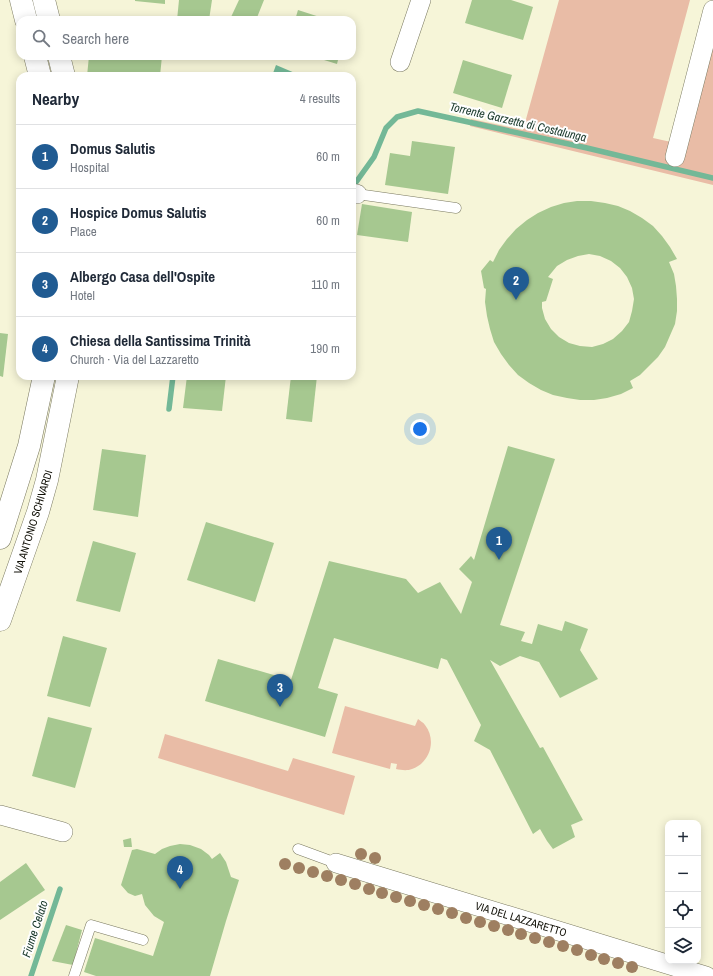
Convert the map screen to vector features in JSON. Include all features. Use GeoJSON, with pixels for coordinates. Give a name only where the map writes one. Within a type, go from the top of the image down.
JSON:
{"type":"FeatureCollection","features":[{"type":"Feature","properties":{"kind":"street"},"geometry":{"type":"LineString","coordinates":[[21,0],[25,16]]}},
{"type":"Feature","properties":{"kind":"street"},"geometry":{"type":"LineString","coordinates":[[44,0],[48,16]]}},
{"type":"Feature","properties":{"kind":"street"},"geometry":{"type":"LineString","coordinates":[[400,62],[421,0]]}},
{"type":"Feature","properties":{"kind":"street"},"geometry":{"type":"LineString","coordinates":[[675,157],[713,10]]}},
{"type":"Feature","properties":{"kind":"street"},"geometry":{"type":"LineString","coordinates":[[36,60],[39,72]]}},
{"type":"Feature","properties":{"kind":"street"},"geometry":{"type":"LineString","coordinates":[[60,60],[63,72]]}},
{"type":"Feature","properties":{"kind":"street"},"geometry":{"type":"LineString","coordinates":[[0,538],[29,446],[43,380]]}},
{"type":"Feature","properties":{"kind":"street","name":"VIA ANTONIO SCHIVARDI"},"geometry":{"type":"LineString","coordinates":[[0,620],[38,512],[47,480],[67,380]]}},
{"type":"Feature","properties":{"kind":"street"},"geometry":{"type":"LineString","coordinates":[[0,815],[63,832]]}},
{"type":"Feature","properties":{"kind":"street","name":"VIA DEL LAZZARETTO"},"geometry":{"type":"LineString","coordinates":[[336,863],[706,976]]}},
{"type":"Feature","properties":{"kind":"lane"},"geometry":{"type":"LineString","coordinates":[[356,194],[456,208]]}},
{"type":"Feature","properties":{"kind":"lane"},"geometry":{"type":"LineString","coordinates":[[298,849],[336,863]]}},
{"type":"Feature","properties":{"kind":"lane"},"geometry":{"type":"LineString","coordinates":[[74,976],[91,925],[143,940]]}},
{"type":"Feature","properties":{"kind":"shaded area"},"geometry":{"type":"Polygon","coordinates":[[[559,0],[690,0],[653,138],[671,142],[713,40],[713,185],[470,126],[471,119],[523,130],[559,0]]]}},
{"type":"Feature","properties":{"kind":"shaded area"},"geometry":{"type":"Polygon","coordinates":[[[276,65],[293,72],[273,72],[276,65]]]}},
{"type":"Feature","properties":{"kind":"shaded area"},"geometry":{"type":"Polygon","coordinates":[[[345,706],[415,726],[418,719],[425,725],[431,737],[430,750],[427,756],[418,766],[410,770],[404,770],[396,769],[397,764],[391,763],[390,769],[332,753],[345,706]]]}},
{"type":"Feature","properties":{"kind":"shaded area"},"geometry":{"type":"Polygon","coordinates":[[[165,734],[288,771],[293,758],[355,776],[344,815],[158,758],[165,734]]]}},
{"type":"Feature","properties":{"kind":"building"},"geometry":{"type":"Polygon","coordinates":[[[165,0],[165,4],[135,1],[165,0]]]}},
{"type":"Feature","properties":{"kind":"building"},"geometry":{"type":"Polygon","coordinates":[[[179,0],[212,0],[210,16],[177,16],[179,0]]]}},
{"type":"Feature","properties":{"kind":"building"},"geometry":{"type":"Polygon","coordinates":[[[239,0],[264,0],[258,16],[231,16],[239,0]]]}},
{"type":"Feature","properties":{"kind":"building"},"geometry":{"type":"Polygon","coordinates":[[[472,0],[511,0],[533,7],[523,40],[465,23],[472,0]]]}},
{"type":"Feature","properties":{"kind":"building"},"geometry":{"type":"Polygon","coordinates":[[[298,10],[317,16],[296,16],[298,10]]]}},
{"type":"Feature","properties":{"kind":"building"},"geometry":{"type":"Polygon","coordinates":[[[89,60],[162,60],[160,72],[87,72],[89,60]]]}},
{"type":"Feature","properties":{"kind":"building"},"geometry":{"type":"Polygon","coordinates":[[[324,60],[338,60],[337,64],[324,60]]]}},
{"type":"Feature","properties":{"kind":"building"},"geometry":{"type":"Polygon","coordinates":[[[463,60],[512,75],[502,108],[453,93],[463,60]]]}},
{"type":"Feature","properties":{"kind":"building"},"geometry":{"type":"Polygon","coordinates":[[[412,141],[455,147],[448,194],[385,185],[390,153],[410,156],[412,141]]]}},
{"type":"Feature","properties":{"kind":"building"},"geometry":{"type":"Polygon","coordinates":[[[591,201],[618,206],[630,211],[653,226],[670,247],[677,259],[669,262],[674,274],[676,286],[677,311],[675,324],[665,347],[658,357],[640,375],[630,381],[633,388],[621,394],[607,398],[580,400],[567,398],[553,395],[529,383],[518,375],[501,354],[494,342],[487,316],[485,302],[486,289],[484,288],[481,271],[490,260],[493,262],[499,250],[516,229],[538,213],[564,203],[591,201]],[[589,254],[567,260],[557,266],[548,277],[553,279],[546,301],[542,302],[545,319],[551,329],[559,337],[569,343],[592,347],[603,344],[613,339],[629,322],[634,299],[632,288],[627,277],[620,268],[611,261],[600,256],[589,254]]]}},
{"type":"Feature","properties":{"kind":"building"},"geometry":{"type":"Polygon","coordinates":[[[362,204],[412,212],[408,242],[357,235],[362,204]]]}},
{"type":"Feature","properties":{"kind":"building"},"geometry":{"type":"Polygon","coordinates":[[[0,333],[8,334],[3,377],[0,376],[0,333]]]}},
{"type":"Feature","properties":{"kind":"building"},"geometry":{"type":"Polygon","coordinates":[[[186,380],[226,380],[222,411],[183,408],[186,380]]]}},
{"type":"Feature","properties":{"kind":"building"},"geometry":{"type":"Polygon","coordinates":[[[291,380],[317,380],[312,422],[286,419],[291,380]]]}},
{"type":"Feature","properties":{"kind":"building"},"geometry":{"type":"Polygon","coordinates":[[[508,446],[555,459],[500,625],[525,632],[521,641],[532,644],[538,624],[562,631],[565,621],[588,629],[580,650],[598,679],[560,698],[539,662],[520,656],[500,666],[490,660],[540,748],[543,747],[583,820],[571,825],[575,837],[553,849],[540,829],[533,834],[490,750],[474,741],[481,725],[447,660],[441,658],[438,669],[334,638],[318,688],[338,694],[325,737],[205,701],[218,659],[291,680],[329,561],[406,579],[418,593],[440,582],[461,614],[472,582],[459,569],[471,556],[474,560],[508,446]]]}},
{"type":"Feature","properties":{"kind":"building"},"geometry":{"type":"Polygon","coordinates":[[[102,449],[146,455],[138,517],[93,510],[102,449]]]}},
{"type":"Feature","properties":{"kind":"building"},"geometry":{"type":"Polygon","coordinates":[[[206,522],[274,543],[255,602],[187,580],[206,522]]]}},
{"type":"Feature","properties":{"kind":"building"},"geometry":{"type":"Polygon","coordinates":[[[93,541],[136,553],[120,612],[76,601],[93,541]]]}},
{"type":"Feature","properties":{"kind":"building"},"geometry":{"type":"Polygon","coordinates":[[[63,636],[107,648],[90,707],[47,696],[63,636]]]}},
{"type":"Feature","properties":{"kind":"building"},"geometry":{"type":"Polygon","coordinates":[[[48,717],[92,728],[75,788],[32,776],[48,717]]]}},
{"type":"Feature","properties":{"kind":"building"},"geometry":{"type":"Polygon","coordinates":[[[131,838],[132,847],[124,847],[123,840],[131,838]]]}},
{"type":"Feature","properties":{"kind":"building"},"geometry":{"type":"Polygon","coordinates":[[[180,844],[190,845],[201,849],[212,859],[220,853],[226,862],[231,877],[239,880],[210,976],[96,976],[84,972],[95,938],[153,956],[164,922],[154,916],[145,905],[142,894],[135,896],[128,893],[121,885],[132,850],[137,849],[155,854],[162,849],[180,844]]]}},
{"type":"Feature","properties":{"kind":"building"},"geometry":{"type":"Polygon","coordinates":[[[26,863],[45,890],[0,920],[0,882],[26,863]]]}},
{"type":"Feature","properties":{"kind":"building"},"geometry":{"type":"Polygon","coordinates":[[[66,925],[82,930],[73,965],[52,961],[66,925]]]}},
{"type":"Feature","properties":{"kind":"waterway","name":"Torrente Garzetta di Costalunga"},"geometry":{"type":"LineString","coordinates":[[356,182],[374,157],[386,128],[397,117],[418,111],[587,148],[713,178]]}},
{"type":"Feature","properties":{"kind":"waterway","name":"Fiume Celato"},"geometry":{"type":"LineString","coordinates":[[169,409],[173,380]]}},
{"type":"Feature","properties":{"kind":"waterway","name":"Fiume Celato"},"geometry":{"type":"LineString","coordinates":[[31,976],[60,889]]}},
{"type":"Feature","properties":{"kind":"place","name":"Hospice Domus Salutis"},"geometry":{"type":"Point","coordinates":[516,300]}},
{"type":"Feature","properties":{"kind":"place","name":"Domus Salutis"},"geometry":{"type":"Point","coordinates":[499,560]}},
{"type":"Feature","properties":{"kind":"place","name":"Albergo Casa dell'Ospite"},"geometry":{"type":"Point","coordinates":[280,707]}},
{"type":"Feature","properties":{"kind":"place","name":"Chiesa della Santissima Trinità"},"geometry":{"type":"Point","coordinates":[180,889]}}]}
